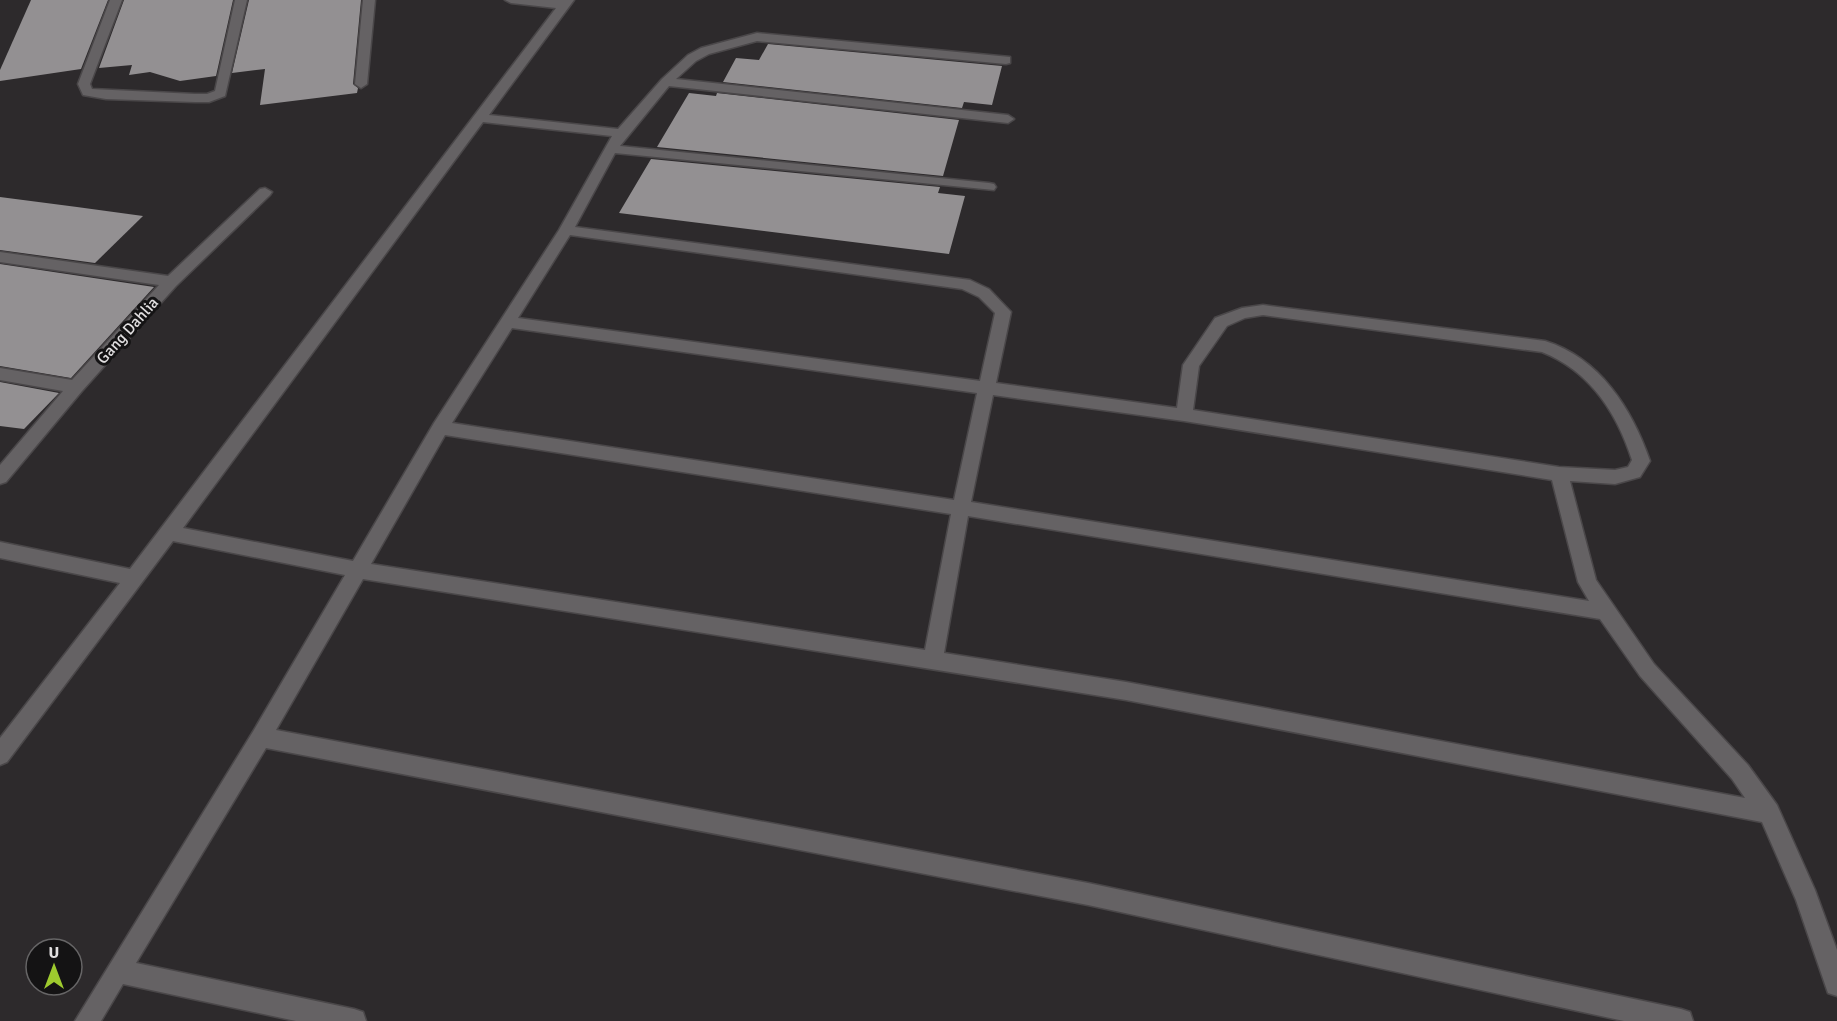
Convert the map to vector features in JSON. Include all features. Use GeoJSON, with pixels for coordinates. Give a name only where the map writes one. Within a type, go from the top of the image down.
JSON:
{"type":"FeatureCollection","features":[{"type":"Feature","properties":{"kind":"street"},"geometry":{"type":"LineString","coordinates":[[116,0],[84,84],[87,92],[106,95],[195,98],[209,98],[221,93],[242,0]]}},
{"type":"Feature","properties":{"kind":"street"},"geometry":{"type":"LineString","coordinates":[[361,84],[369,0]]}},
{"type":"Feature","properties":{"kind":"street"},"geometry":{"type":"LineString","coordinates":[[511,0],[566,3]]}},
{"type":"Feature","properties":{"kind":"street"},"geometry":{"type":"LineString","coordinates":[[0,755],[566,3]]}},
{"type":"Feature","properties":{"kind":"street"},"geometry":{"type":"LineString","coordinates":[[87,1021],[261,736],[440,428],[566,230],[611,149],[621,133],[666,82],[692,58],[705,51],[731,42],[757,37],[1006,60]]}},
{"type":"Feature","properties":{"kind":"street"},"geometry":{"type":"LineString","coordinates":[[666,82],[1008,119]]}},
{"type":"Feature","properties":{"kind":"street"},"geometry":{"type":"LineString","coordinates":[[478,118],[621,133]]}},
{"type":"Feature","properties":{"kind":"street"},"geometry":{"type":"LineString","coordinates":[[611,149],[989,188]]}},
{"type":"Feature","properties":{"kind":"street","name":"Gang Dahlia"},"geometry":{"type":"LineString","coordinates":[[0,477],[76,387],[171,282],[264,192]]}},
{"type":"Feature","properties":{"kind":"street"},"geometry":{"type":"LineString","coordinates":[[566,230],[965,284],[984,293],[1003,312],[961,508],[933,659]]}},
{"type":"Feature","properties":{"kind":"street"},"geometry":{"type":"LineString","coordinates":[[0,258],[171,282]]}},
{"type":"Feature","properties":{"kind":"street"},"geometry":{"type":"LineString","coordinates":[[508,322],[1184,415],[1559,474],[1615,477],[1634,472],[1641,461],[1634,436],[1592,376],[1570,357],[1545,347],[1263,310],[1242,313],[1221,321],[1191,365],[1184,415]]}},
{"type":"Feature","properties":{"kind":"street"},"geometry":{"type":"LineString","coordinates":[[0,374],[76,387]]}},
{"type":"Feature","properties":{"kind":"street"},"geometry":{"type":"LineString","coordinates":[[440,428],[961,508],[1606,612]]}},
{"type":"Feature","properties":{"kind":"street"},"geometry":{"type":"LineString","coordinates":[[1559,474],[1587,582],[1647,670],[1740,772],[1769,813],[1807,898],[1837,984]]}},
{"type":"Feature","properties":{"kind":"street"},"geometry":{"type":"LineString","coordinates":[[169,533],[359,570],[1126,691],[1769,813]]}},
{"type":"Feature","properties":{"kind":"street"},"geometry":{"type":"LineString","coordinates":[[0,550],[133,578]]}},
{"type":"Feature","properties":{"kind":"street"},"geometry":{"type":"LineString","coordinates":[[261,736],[1088,894],[1681,1021]]}},
{"type":"Feature","properties":{"kind":"street"},"geometry":{"type":"LineString","coordinates":[[118,971],[354,1021]]}},
{"type":"Feature","properties":{"kind":"building"},"geometry":{"type":"Polygon","coordinates":[[[31,0],[108,0],[81,69],[0,81],[0,70],[31,0]]]}},
{"type":"Feature","properties":{"kind":"building"},"geometry":{"type":"Polygon","coordinates":[[[124,0],[233,0],[216,76],[180,81],[150,72],[129,75],[132,65],[99,68],[124,0]]]}},
{"type":"Feature","properties":{"kind":"building"},"geometry":{"type":"Polygon","coordinates":[[[249,0],[361,0],[353,84],[358,88],[357,93],[260,105],[265,69],[232,73],[249,0]]]}},
{"type":"Feature","properties":{"kind":"building"},"geometry":{"type":"Polygon","coordinates":[[[768,44],[1002,66],[992,105],[964,102],[962,108],[723,82],[736,58],[759,60],[768,44]]]}},
{"type":"Feature","properties":{"kind":"building"},"geometry":{"type":"Polygon","coordinates":[[[689,93],[716,96],[717,93],[959,120],[943,176],[657,147],[689,93]]]}},
{"type":"Feature","properties":{"kind":"building"},"geometry":{"type":"Polygon","coordinates":[[[651,159],[940,187],[938,193],[965,196],[949,254],[619,213],[651,159]]]}},
{"type":"Feature","properties":{"kind":"building"},"geometry":{"type":"Polygon","coordinates":[[[0,197],[143,216],[95,263],[0,250],[0,197]]]}},
{"type":"Feature","properties":{"kind":"building"},"geometry":{"type":"Polygon","coordinates":[[[0,264],[154,287],[71,378],[0,366],[0,264]]]}},
{"type":"Feature","properties":{"kind":"building"},"geometry":{"type":"Polygon","coordinates":[[[0,382],[59,393],[24,429],[0,426],[0,382]]]}}]}
